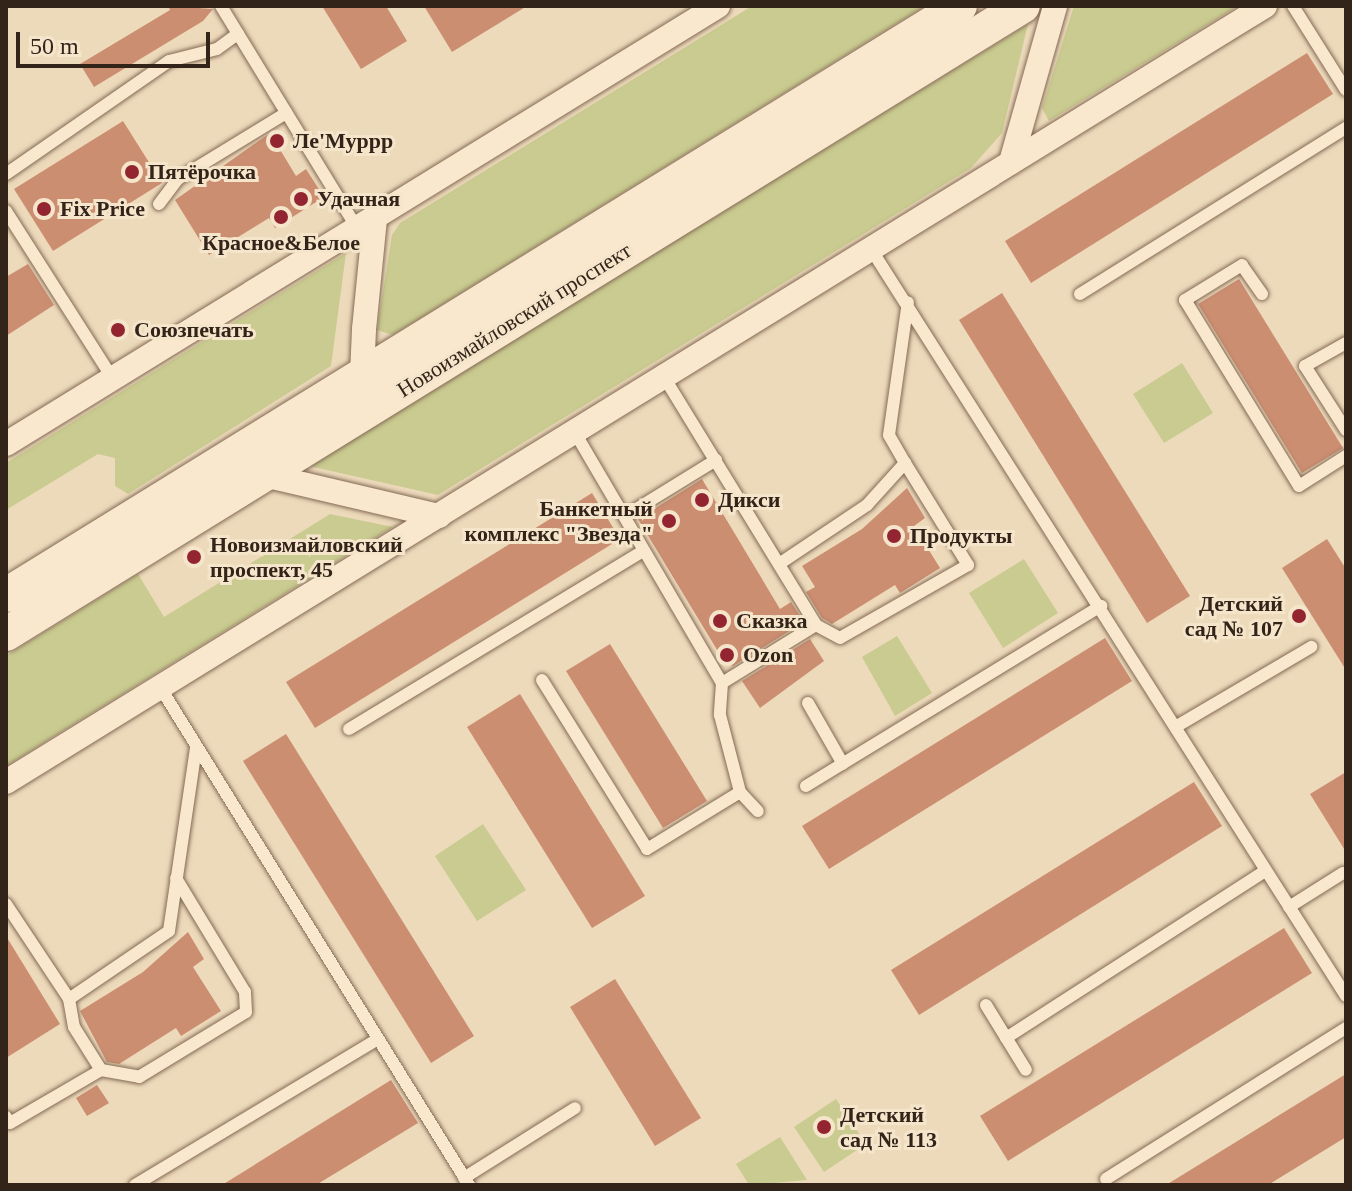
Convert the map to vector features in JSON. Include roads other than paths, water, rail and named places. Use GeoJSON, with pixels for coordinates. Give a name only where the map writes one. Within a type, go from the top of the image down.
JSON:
{"type":"FeatureCollection","features":[{"type":"Feature","properties":{"kind":"street"},"geometry":{"type":"LineString","coordinates":[[6,444],[718,6]]}},
{"type":"Feature","properties":{"kind":"street","name":"Новоизмайловский проспект"},"geometry":{"type":"LineString","coordinates":[[6,634],[255,461],[960,6]]}},
{"type":"Feature","properties":{"kind":"street","name":"Новоизмайловский проспект"},"geometry":{"type":"LineString","coordinates":[[370,389],[1023,6]]}},
{"type":"Feature","properties":{"kind":"street"},"geometry":{"type":"LineString","coordinates":[[1011,162],[1055,6]]}},
{"type":"Feature","properties":{"kind":"street"},"geometry":{"type":"LineString","coordinates":[[6,782],[1265,6]]}},
{"type":"Feature","properties":{"kind":"street"},"geometry":{"type":"LineString","coordinates":[[366,223],[370,389]]}},
{"type":"Feature","properties":{"kind":"street"},"geometry":{"type":"LineString","coordinates":[[255,461],[439,516]]}},
{"type":"Feature","properties":{"kind":"street","name":"Новоизмайловский проспект"},"geometry":{"type":"LineString","coordinates":[[6,595],[255,461]]}},
{"type":"Feature","properties":{"kind":"lane"},"geometry":{"type":"LineString","coordinates":[[221,6],[286,113],[366,223]]}},
{"type":"Feature","properties":{"kind":"lane"},"geometry":{"type":"LineString","coordinates":[[1293,6],[1346,90]]}},
{"type":"Feature","properties":{"kind":"lane"},"geometry":{"type":"LineString","coordinates":[[6,174],[169,61],[217,49],[238,34]]}},
{"type":"Feature","properties":{"kind":"lane"},"geometry":{"type":"LineString","coordinates":[[159,204],[178,179],[286,113]]}},
{"type":"Feature","properties":{"kind":"lane"},"geometry":{"type":"LineString","coordinates":[[1080,294],[1346,128]]}},
{"type":"Feature","properties":{"kind":"lane"},"geometry":{"type":"LineString","coordinates":[[6,211],[113,379]]}},
{"type":"Feature","properties":{"kind":"lane"},"geometry":{"type":"LineString","coordinates":[[871,249],[908,302],[1346,996]]}},
{"type":"Feature","properties":{"kind":"lane"},"geometry":{"type":"LineString","coordinates":[[1262,294],[1242,265],[1185,300],[1299,486],[1346,456]]}},
{"type":"Feature","properties":{"kind":"lane"},"geometry":{"type":"LineString","coordinates":[[664,377],[816,625],[840,638],[968,565],[889,435],[908,302]]}},
{"type":"Feature","properties":{"kind":"lane"},"geometry":{"type":"LineString","coordinates":[[1346,343],[1305,366],[1346,430]]}},
{"type":"Feature","properties":{"kind":"lane"},"geometry":{"type":"LineString","coordinates":[[574,431],[625,516],[640,553],[722,683],[720,715],[740,792],[758,811]]}},
{"type":"Feature","properties":{"kind":"lane"},"geometry":{"type":"LineString","coordinates":[[625,516],[716,460]]}},
{"type":"Feature","properties":{"kind":"lane"},"geometry":{"type":"LineString","coordinates":[[779,564],[867,505],[905,463]]}},
{"type":"Feature","properties":{"kind":"lane"},"geometry":{"type":"LineString","coordinates":[[349,729],[640,553]]}},
{"type":"Feature","properties":{"kind":"lane"},"geometry":{"type":"LineString","coordinates":[[806,786],[1101,606]]}},
{"type":"Feature","properties":{"kind":"lane"},"geometry":{"type":"LineString","coordinates":[[722,683],[816,625]]}},
{"type":"Feature","properties":{"kind":"lane"},"geometry":{"type":"LineString","coordinates":[[1177,726],[1311,647]]}},
{"type":"Feature","properties":{"kind":"lane"},"geometry":{"type":"LineString","coordinates":[[542,680],[647,849],[740,792]]}},
{"type":"Feature","properties":{"kind":"lane"},"geometry":{"type":"LineString","coordinates":[[160,687],[467,1181],[575,1108]]}},
{"type":"Feature","properties":{"kind":"lane"},"geometry":{"type":"LineString","coordinates":[[808,703],[843,764]]}},
{"type":"Feature","properties":{"kind":"lane"},"geometry":{"type":"LineString","coordinates":[[69,999],[169,931],[196,749]]}},
{"type":"Feature","properties":{"kind":"lane"},"geometry":{"type":"LineString","coordinates":[[1006,1038],[1265,871]]}},
{"type":"Feature","properties":{"kind":"lane"},"geometry":{"type":"LineString","coordinates":[[1289,907],[1343,873]]}},
{"type":"Feature","properties":{"kind":"lane"},"geometry":{"type":"LineString","coordinates":[[6,1117],[10,1123],[101,1070],[139,1077],[246,1012],[245,992],[176,878]]}},
{"type":"Feature","properties":{"kind":"lane"},"geometry":{"type":"LineString","coordinates":[[6,904],[69,999],[74,1027],[101,1070]]}},
{"type":"Feature","properties":{"kind":"lane"},"geometry":{"type":"LineString","coordinates":[[986,1005],[1026,1070]]}},
{"type":"Feature","properties":{"kind":"lane"},"geometry":{"type":"LineString","coordinates":[[1106,1179],[1346,1028]]}},
{"type":"Feature","properties":{"kind":"lane"},"geometry":{"type":"LineString","coordinates":[[135,1185],[378,1039]]}},
{"type":"Feature","properties":{"kind":"place","name":"Ле'Муррр"},"geometry":{"type":"Point","coordinates":[277,141]}},
{"type":"Feature","properties":{"kind":"place","name":"Пятёрочка"},"geometry":{"type":"Point","coordinates":[132,172]}},
{"type":"Feature","properties":{"kind":"place","name":"Удачная"},"geometry":{"type":"Point","coordinates":[301,199]}},
{"type":"Feature","properties":{"kind":"place","name":"Fix Price"},"geometry":{"type":"Point","coordinates":[44,209]}},
{"type":"Feature","properties":{"kind":"place","name":"Красное&Белое"},"geometry":{"type":"Point","coordinates":[281,217]}},
{"type":"Feature","properties":{"kind":"place","name":"Союзпечать"},"geometry":{"type":"Point","coordinates":[118,330]}},
{"type":"Feature","properties":{"kind":"place","name":"Дикси"},"geometry":{"type":"Point","coordinates":[702,500]}},
{"type":"Feature","properties":{"kind":"place","name":"Банкетный комплекс \"Звезда\""},"geometry":{"type":"Point","coordinates":[669,521]}},
{"type":"Feature","properties":{"kind":"place","name":"Продукты"},"geometry":{"type":"Point","coordinates":[894,536]}},
{"type":"Feature","properties":{"kind":"place","name":"Новоизмайловский проспект, 45"},"geometry":{"type":"Point","coordinates":[194,557]}},
{"type":"Feature","properties":{"kind":"place","name":"Детский сад № 107"},"geometry":{"type":"Point","coordinates":[1299,616]}},
{"type":"Feature","properties":{"kind":"place","name":"Сказка"},"geometry":{"type":"Point","coordinates":[720,621]}},
{"type":"Feature","properties":{"kind":"place","name":"Ozon"},"geometry":{"type":"Point","coordinates":[727,655]}},
{"type":"Feature","properties":{"kind":"place","name":"Детский сад № 113"},"geometry":{"type":"Point","coordinates":[824,1127]}}]}
